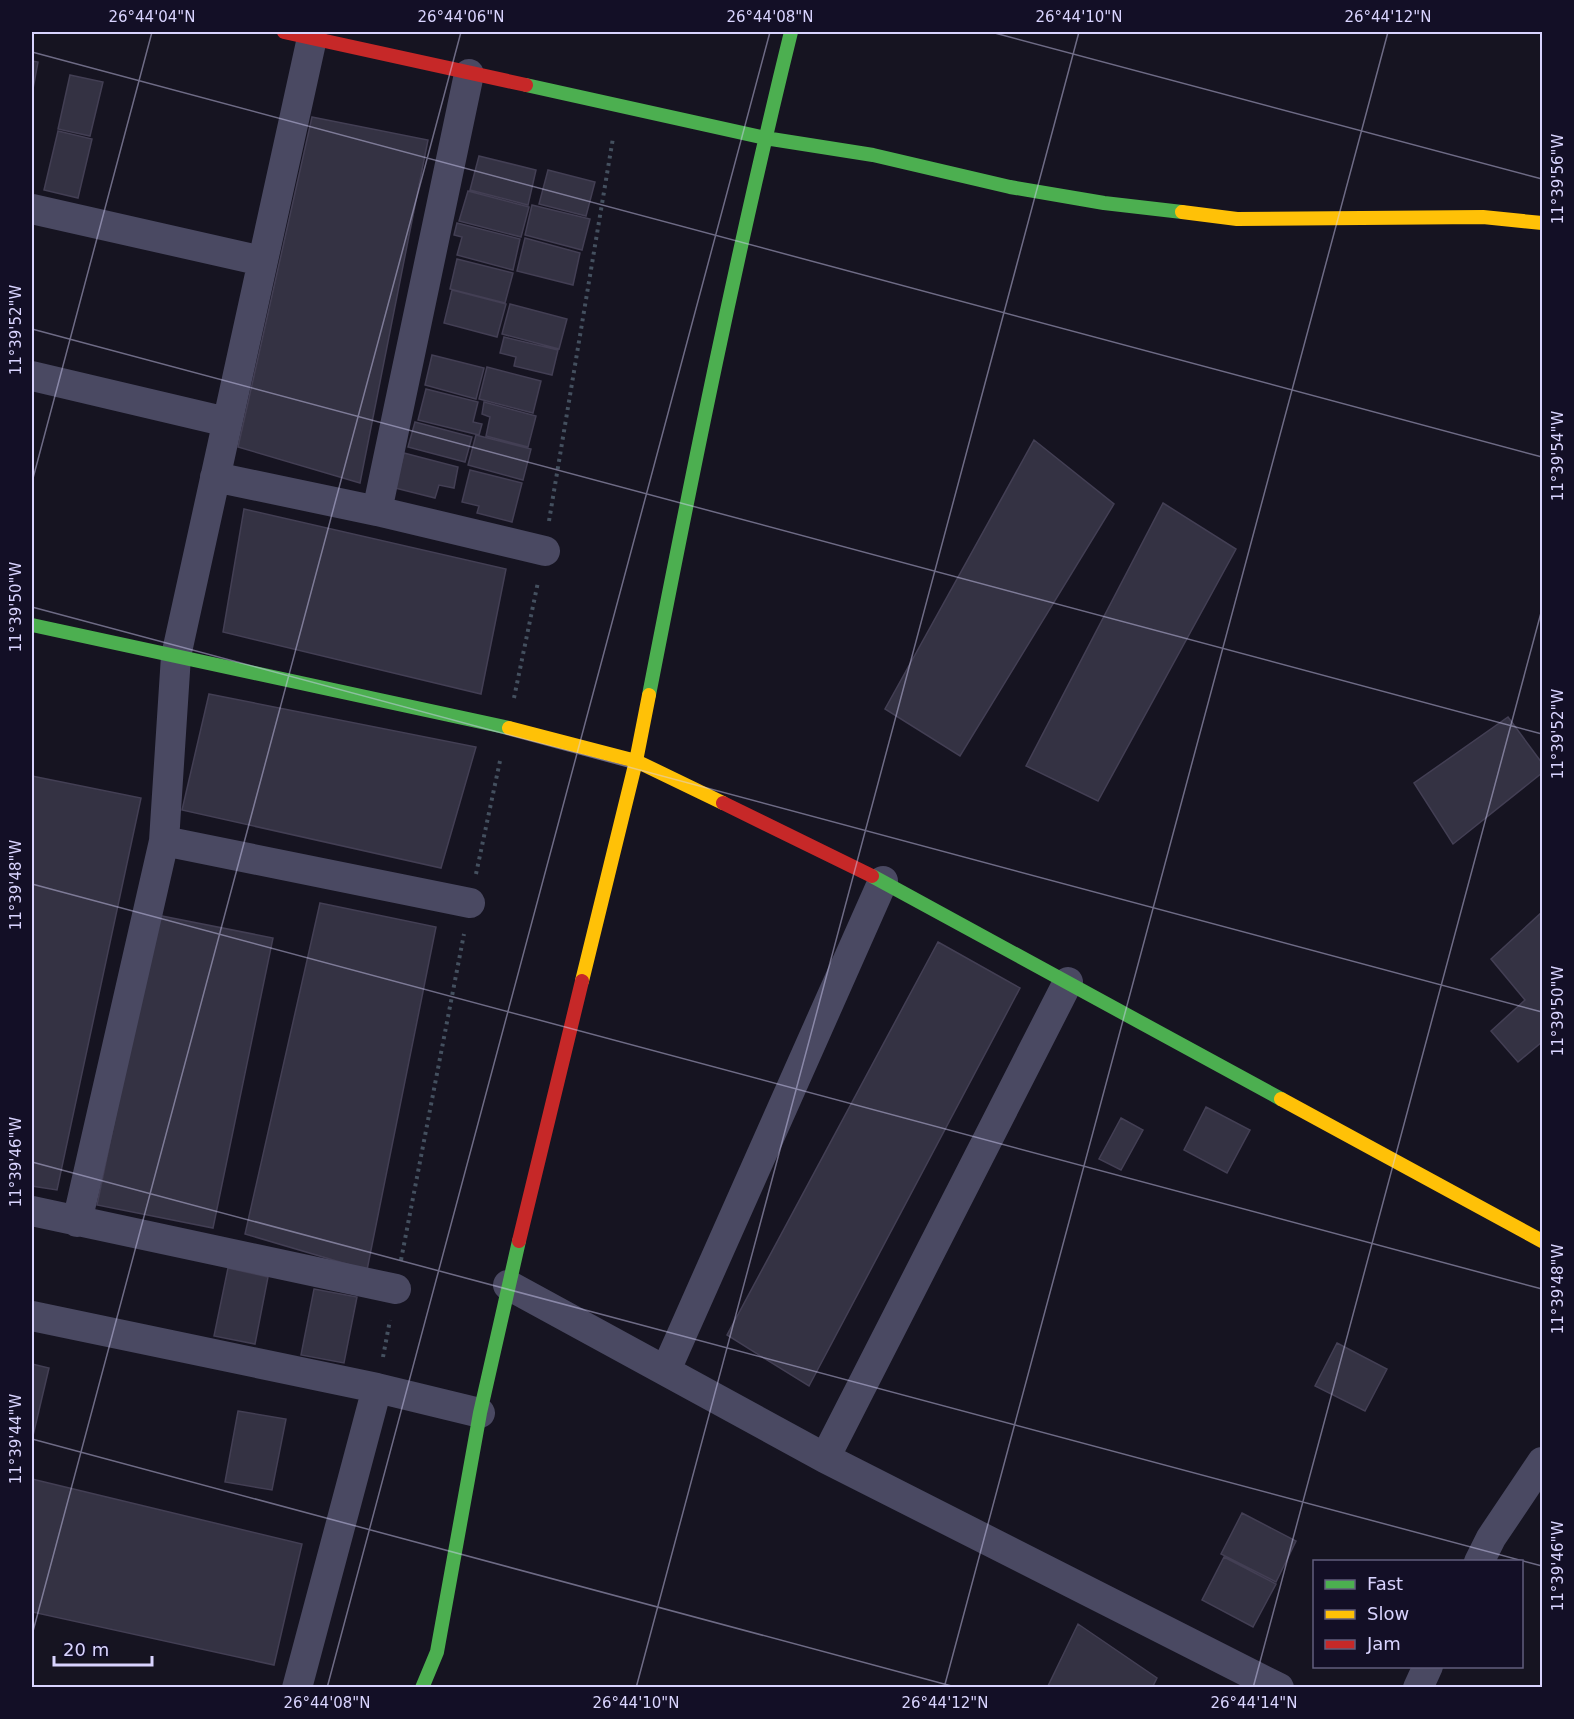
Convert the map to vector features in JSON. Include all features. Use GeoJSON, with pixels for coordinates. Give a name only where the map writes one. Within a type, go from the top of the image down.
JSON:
{"type":"FeatureCollection","features":[{"type":"Feature","properties":{"kind":"street"},"geometry":{"type":"LineString","coordinates":[[284,32],[765,138],[873,156],[1022,189],[1104,203],[1226,217],[1483,217],[1542,223]]}},
{"type":"Feature","properties":{"kind":"street"},"geometry":{"type":"LineString","coordinates":[[422,1688],[437,1652],[480,1413],[508,1285],[636,761],[672,576],[765,138],[791,32]]}},
{"type":"Feature","properties":{"kind":"street"},"geometry":{"type":"LineString","coordinates":[[77,1222],[164,841],[176,656],[312,38]]}},
{"type":"Feature","properties":{"kind":"street"},"geometry":{"type":"LineString","coordinates":[[377,511],[469,74]]}},
{"type":"Feature","properties":{"kind":"street"},"geometry":{"type":"LineString","coordinates":[[32,209],[262,261]]}},
{"type":"Feature","properties":{"kind":"street"},"geometry":{"type":"LineString","coordinates":[[32,376],[226,422]]}},
{"type":"Feature","properties":{"kind":"street"},"geometry":{"type":"LineString","coordinates":[[215,477],[377,511],[545,551]]}},
{"type":"Feature","properties":{"kind":"street"},"geometry":{"type":"LineString","coordinates":[[32,625],[507,728],[636,761],[883,881],[1542,1241]]}},
{"type":"Feature","properties":{"kind":"street"},"geometry":{"type":"LineString","coordinates":[[164,841],[470,903]]}},
{"type":"Feature","properties":{"kind":"street"},"geometry":{"type":"LineString","coordinates":[[666,1370],[883,881]]}},
{"type":"Feature","properties":{"kind":"street"},"geometry":{"type":"LineString","coordinates":[[825,1458],[1068,982]]}},
{"type":"Feature","properties":{"kind":"street"},"geometry":{"type":"LineString","coordinates":[[32,1211],[396,1290]]}},
{"type":"Feature","properties":{"kind":"street"},"geometry":{"type":"LineString","coordinates":[[508,1285],[825,1458],[1279,1688]]}},
{"type":"Feature","properties":{"kind":"street"},"geometry":{"type":"LineString","coordinates":[[32,1316],[377,1388],[480,1413]]}},
{"type":"Feature","properties":{"kind":"street"},"geometry":{"type":"LineString","coordinates":[[297,1688],[377,1388]]}},
{"type":"Feature","properties":{"kind":"street"},"geometry":{"type":"LineString","coordinates":[[1480,1560],[1491,1538],[1542,1461]]}},
{"type":"Feature","properties":{"kind":"street"},"geometry":{"type":"LineString","coordinates":[[1418,1688],[1427,1668]]}},
{"type":"Feature","properties":{"kind":"building"},"geometry":{"type":"Polygon","coordinates":[[[32,61],[38,62],[32,94],[32,61]]]}},
{"type":"Feature","properties":{"kind":"building"},"geometry":{"type":"Polygon","coordinates":[[[70,75],[103,82],[90,136],[58,129],[70,75]]]}},
{"type":"Feature","properties":{"kind":"building"},"geometry":{"type":"Polygon","coordinates":[[[312,117],[428,140],[360,483],[238,447],[312,117]]]}},
{"type":"Feature","properties":{"kind":"building"},"geometry":{"type":"Polygon","coordinates":[[[58,131],[92,139],[78,198],[44,190],[58,131]]]}},
{"type":"Feature","properties":{"kind":"building"},"geometry":{"type":"Polygon","coordinates":[[[479,156],[536,170],[528,205],[470,190],[479,156]]]}},
{"type":"Feature","properties":{"kind":"building"},"geometry":{"type":"Polygon","coordinates":[[[548,170],[595,182],[586,216],[539,204],[548,170]]]}},
{"type":"Feature","properties":{"kind":"building"},"geometry":{"type":"Polygon","coordinates":[[[468,191],[529,207],[521,237],[459,221],[468,191]]]}},
{"type":"Feature","properties":{"kind":"building"},"geometry":{"type":"Polygon","coordinates":[[[532,205],[590,219],[582,250],[525,235],[532,205]]]}},
{"type":"Feature","properties":{"kind":"building"},"geometry":{"type":"Polygon","coordinates":[[[457,223],[520,239],[513,270],[457,255],[462,237],[454,235],[457,223]]]}},
{"type":"Feature","properties":{"kind":"building"},"geometry":{"type":"Polygon","coordinates":[[[525,238],[580,253],[573,285],[517,271],[525,238]]]}},
{"type":"Feature","properties":{"kind":"building"},"geometry":{"type":"Polygon","coordinates":[[[457,259],[513,273],[505,303],[450,289],[457,259]]]}},
{"type":"Feature","properties":{"kind":"building"},"geometry":{"type":"Polygon","coordinates":[[[452,290],[506,304],[497,337],[444,323],[452,290]]]}},
{"type":"Feature","properties":{"kind":"building"},"geometry":{"type":"Polygon","coordinates":[[[510,304],[567,319],[559,349],[502,334],[510,304]]]}},
{"type":"Feature","properties":{"kind":"building"},"geometry":{"type":"Polygon","coordinates":[[[504,337],[558,350],[552,375],[514,366],[516,357],[500,353],[504,337]]]}},
{"type":"Feature","properties":{"kind":"building"},"geometry":{"type":"Polygon","coordinates":[[[432,355],[484,368],[476,399],[425,385],[432,355]]]}},
{"type":"Feature","properties":{"kind":"building"},"geometry":{"type":"Polygon","coordinates":[[[487,367],[541,381],[533,413],[479,399],[487,367]]]}},
{"type":"Feature","properties":{"kind":"building"},"geometry":{"type":"Polygon","coordinates":[[[426,389],[478,402],[473,422],[482,424],[479,435],[418,420],[426,389]]]}},
{"type":"Feature","properties":{"kind":"building"},"geometry":{"type":"Polygon","coordinates":[[[484,402],[536,416],[528,447],[486,436],[490,417],[482,414],[484,402]]]}},
{"type":"Feature","properties":{"kind":"building"},"geometry":{"type":"Polygon","coordinates":[[[415,422],[472,437],[465,462],[408,447],[415,422]]]}},
{"type":"Feature","properties":{"kind":"building"},"geometry":{"type":"Polygon","coordinates":[[[476,435],[531,449],[523,480],[468,465],[476,435]]]}},
{"type":"Feature","properties":{"kind":"building"},"geometry":{"type":"Polygon","coordinates":[[[1034,440],[1114,504],[960,756],[885,709],[1034,440]]]}},
{"type":"Feature","properties":{"kind":"building"},"geometry":{"type":"Polygon","coordinates":[[[404,453],[458,467],[454,488],[439,485],[435,498],[395,488],[404,453]]]}},
{"type":"Feature","properties":{"kind":"building"},"geometry":{"type":"Polygon","coordinates":[[[470,470],[522,483],[512,522],[477,513],[479,506],[462,502],[470,470]]]}},
{"type":"Feature","properties":{"kind":"building"},"geometry":{"type":"Polygon","coordinates":[[[1163,503],[1236,549],[1098,801],[1026,766],[1163,503]]]}},
{"type":"Feature","properties":{"kind":"building"},"geometry":{"type":"Polygon","coordinates":[[[244,509],[506,569],[481,694],[223,632],[244,509]]]}},
{"type":"Feature","properties":{"kind":"building"},"geometry":{"type":"Polygon","coordinates":[[[209,694],[476,747],[441,868],[182,810],[209,694]]]}},
{"type":"Feature","properties":{"kind":"building"},"geometry":{"type":"Polygon","coordinates":[[[1508,717],[1542,763],[1542,773],[1453,844],[1414,783],[1508,717]]]}},
{"type":"Feature","properties":{"kind":"building"},"geometry":{"type":"Polygon","coordinates":[[[32,776],[141,798],[57,1190],[32,1186],[32,776]]]}},
{"type":"Feature","properties":{"kind":"building"},"geometry":{"type":"Polygon","coordinates":[[[320,903],[436,927],[367,1270],[245,1234],[320,903]]]}},
{"type":"Feature","properties":{"kind":"building"},"geometry":{"type":"Polygon","coordinates":[[[1542,912],[1542,1042],[1518,1062],[1491,1031],[1525,1000],[1491,959],[1542,912]]]}},
{"type":"Feature","properties":{"kind":"building"},"geometry":{"type":"Polygon","coordinates":[[[157,915],[273,938],[213,1228],[97,1205],[157,915]]]}},
{"type":"Feature","properties":{"kind":"building"},"geometry":{"type":"Polygon","coordinates":[[[938,942],[1020,988],[809,1386],[727,1335],[938,942]]]}},
{"type":"Feature","properties":{"kind":"building"},"geometry":{"type":"Polygon","coordinates":[[[1206,1107],[1250,1130],[1227,1173],[1184,1150],[1206,1107]]]}},
{"type":"Feature","properties":{"kind":"building"},"geometry":{"type":"Polygon","coordinates":[[[1121,1118],[1143,1130],[1121,1170],[1099,1159],[1121,1118]]]}},
{"type":"Feature","properties":{"kind":"building"},"geometry":{"type":"Polygon","coordinates":[[[228,1268],[268,1277],[255,1344],[214,1336],[228,1268]]]}},
{"type":"Feature","properties":{"kind":"building"},"geometry":{"type":"Polygon","coordinates":[[[314,1289],[357,1297],[344,1363],[301,1355],[314,1289]]]}},
{"type":"Feature","properties":{"kind":"building"},"geometry":{"type":"Polygon","coordinates":[[[1337,1343],[1387,1369],[1365,1411],[1315,1386],[1337,1343]]]}},
{"type":"Feature","properties":{"kind":"building"},"geometry":{"type":"Polygon","coordinates":[[[32,1364],[49,1368],[32,1440],[32,1364]]]}},
{"type":"Feature","properties":{"kind":"building"},"geometry":{"type":"Polygon","coordinates":[[[238,1411],[286,1419],[272,1490],[225,1482],[238,1411]]]}},
{"type":"Feature","properties":{"kind":"building"},"geometry":{"type":"Polygon","coordinates":[[[32,1479],[302,1544],[274,1665],[32,1612],[32,1479]]]}},
{"type":"Feature","properties":{"kind":"building"},"geometry":{"type":"Polygon","coordinates":[[[1242,1513],[1296,1541],[1276,1582],[1221,1554],[1242,1513]]]}},
{"type":"Feature","properties":{"kind":"building"},"geometry":{"type":"Polygon","coordinates":[[[1224,1557],[1276,1584],[1253,1627],[1202,1600],[1224,1557]]]}},
{"type":"Feature","properties":{"kind":"building"},"geometry":{"type":"Polygon","coordinates":[[[1078,1624],[1157,1678],[1152,1688],[1047,1688],[1078,1624]]]}},
{"type":"Feature","properties":{"kind":"traffic: fast"},"geometry":{"type":"LineString","coordinates":[[649,695],[716,363],[791,32]]}},
{"type":"Feature","properties":{"kind":"traffic: fast"},"geometry":{"type":"LineString","coordinates":[[526,85],[765,138],[873,155],[1010,187],[1104,203],[1182,212]]}},
{"type":"Feature","properties":{"kind":"traffic: fast"},"geometry":{"type":"LineString","coordinates":[[32,625],[509,728]]}},
{"type":"Feature","properties":{"kind":"traffic: fast"},"geometry":{"type":"LineString","coordinates":[[872,876],[1281,1099]]}},
{"type":"Feature","properties":{"kind":"traffic: fast"},"geometry":{"type":"LineString","coordinates":[[422,1688],[437,1652],[480,1413],[519,1241]]}},
{"type":"Feature","properties":{"kind":"traffic: slow"},"geometry":{"type":"LineString","coordinates":[[1182,212],[1237,219],[1483,217],[1542,223]]}},
{"type":"Feature","properties":{"kind":"traffic: slow"},"geometry":{"type":"LineString","coordinates":[[582,981],[636,761],[649,695]]}},
{"type":"Feature","properties":{"kind":"traffic: slow"},"geometry":{"type":"LineString","coordinates":[[509,728],[636,761],[723,803]]}},
{"type":"Feature","properties":{"kind":"traffic: slow"},"geometry":{"type":"LineString","coordinates":[[1281,1099],[1542,1241]]}},
{"type":"Feature","properties":{"kind":"traffic: jam"},"geometry":{"type":"LineString","coordinates":[[284,32],[526,85]]}},
{"type":"Feature","properties":{"kind":"traffic: jam"},"geometry":{"type":"LineString","coordinates":[[723,803],[872,876]]}},
{"type":"Feature","properties":{"kind":"traffic: jam"},"geometry":{"type":"LineString","coordinates":[[519,1241],[582,981]]}}]}
